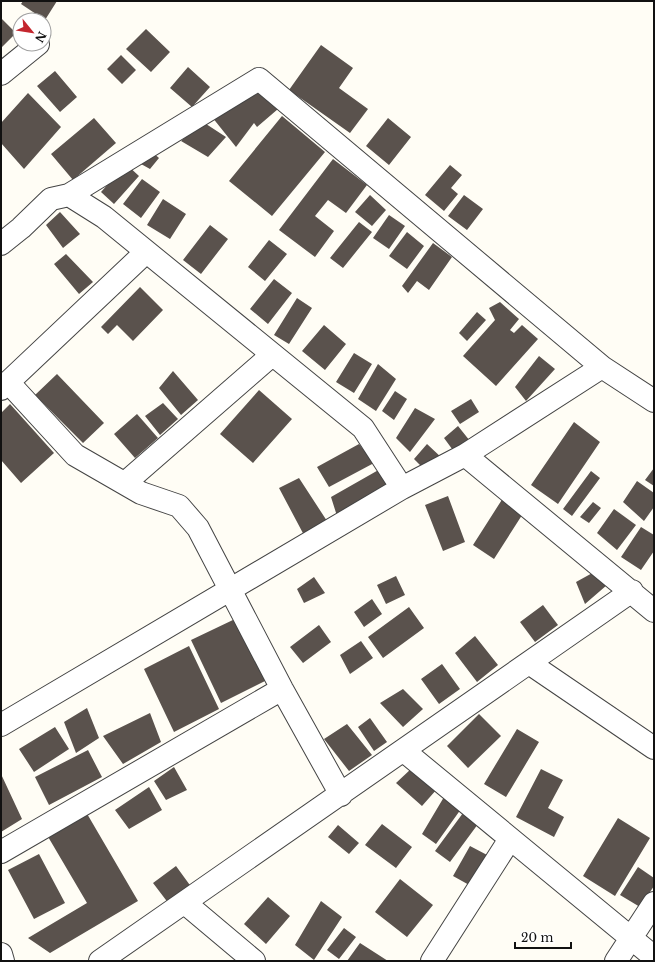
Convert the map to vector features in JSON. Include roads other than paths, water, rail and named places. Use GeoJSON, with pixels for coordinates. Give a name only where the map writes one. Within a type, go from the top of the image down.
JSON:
{"type":"FeatureCollection","features":[{"type":"Feature","properties":{"kind":"street"},"geometry":{"type":"LineString","coordinates":[[1,74],[28,52]]}},
{"type":"Feature","properties":{"kind":"street"},"geometry":{"type":"LineString","coordinates":[[1,244],[21,228],[51,199],[69,195],[259,79],[602,367],[654,401]]}},
{"type":"Feature","properties":{"kind":"street"},"geometry":{"type":"LineString","coordinates":[[69,195],[104,217],[363,428],[402,488]]}},
{"type":"Feature","properties":{"kind":"street"},"geometry":{"type":"LineString","coordinates":[[146,252],[4,386],[75,455],[141,493],[179,506],[198,528],[282,688],[341,795]]}},
{"type":"Feature","properties":{"kind":"street"},"geometry":{"type":"LineString","coordinates":[[125,483],[272,355]]}},
{"type":"Feature","properties":{"kind":"street"},"geometry":{"type":"LineString","coordinates":[[1,725],[231,591],[402,488],[466,455],[602,367]]}},
{"type":"Feature","properties":{"kind":"street"},"geometry":{"type":"LineString","coordinates":[[466,455],[632,591],[654,611]]}},
{"type":"Feature","properties":{"kind":"street"},"geometry":{"type":"LineString","coordinates":[[100,961],[341,795],[632,591]]}},
{"type":"Feature","properties":{"kind":"street"},"geometry":{"type":"LineString","coordinates":[[529,663],[654,748]]}},
{"type":"Feature","properties":{"kind":"street"},"geometry":{"type":"LineString","coordinates":[[1,852],[282,688]]}},
{"type":"Feature","properties":{"kind":"street"},"geometry":{"type":"LineString","coordinates":[[404,751],[654,957]]}},
{"type":"Feature","properties":{"kind":"street"},"geometry":{"type":"LineString","coordinates":[[432,961],[510,839]]}},
{"type":"Feature","properties":{"kind":"street"},"geometry":{"type":"LineString","coordinates":[[185,903],[254,961]]}},
{"type":"Feature","properties":{"kind":"street"},"geometry":{"type":"LineString","coordinates":[[616,961],[654,903]]}},
{"type":"Feature","properties":{"kind":"street"},"geometry":{"type":"LineString","coordinates":[[1,954],[3,961]]}}]}
